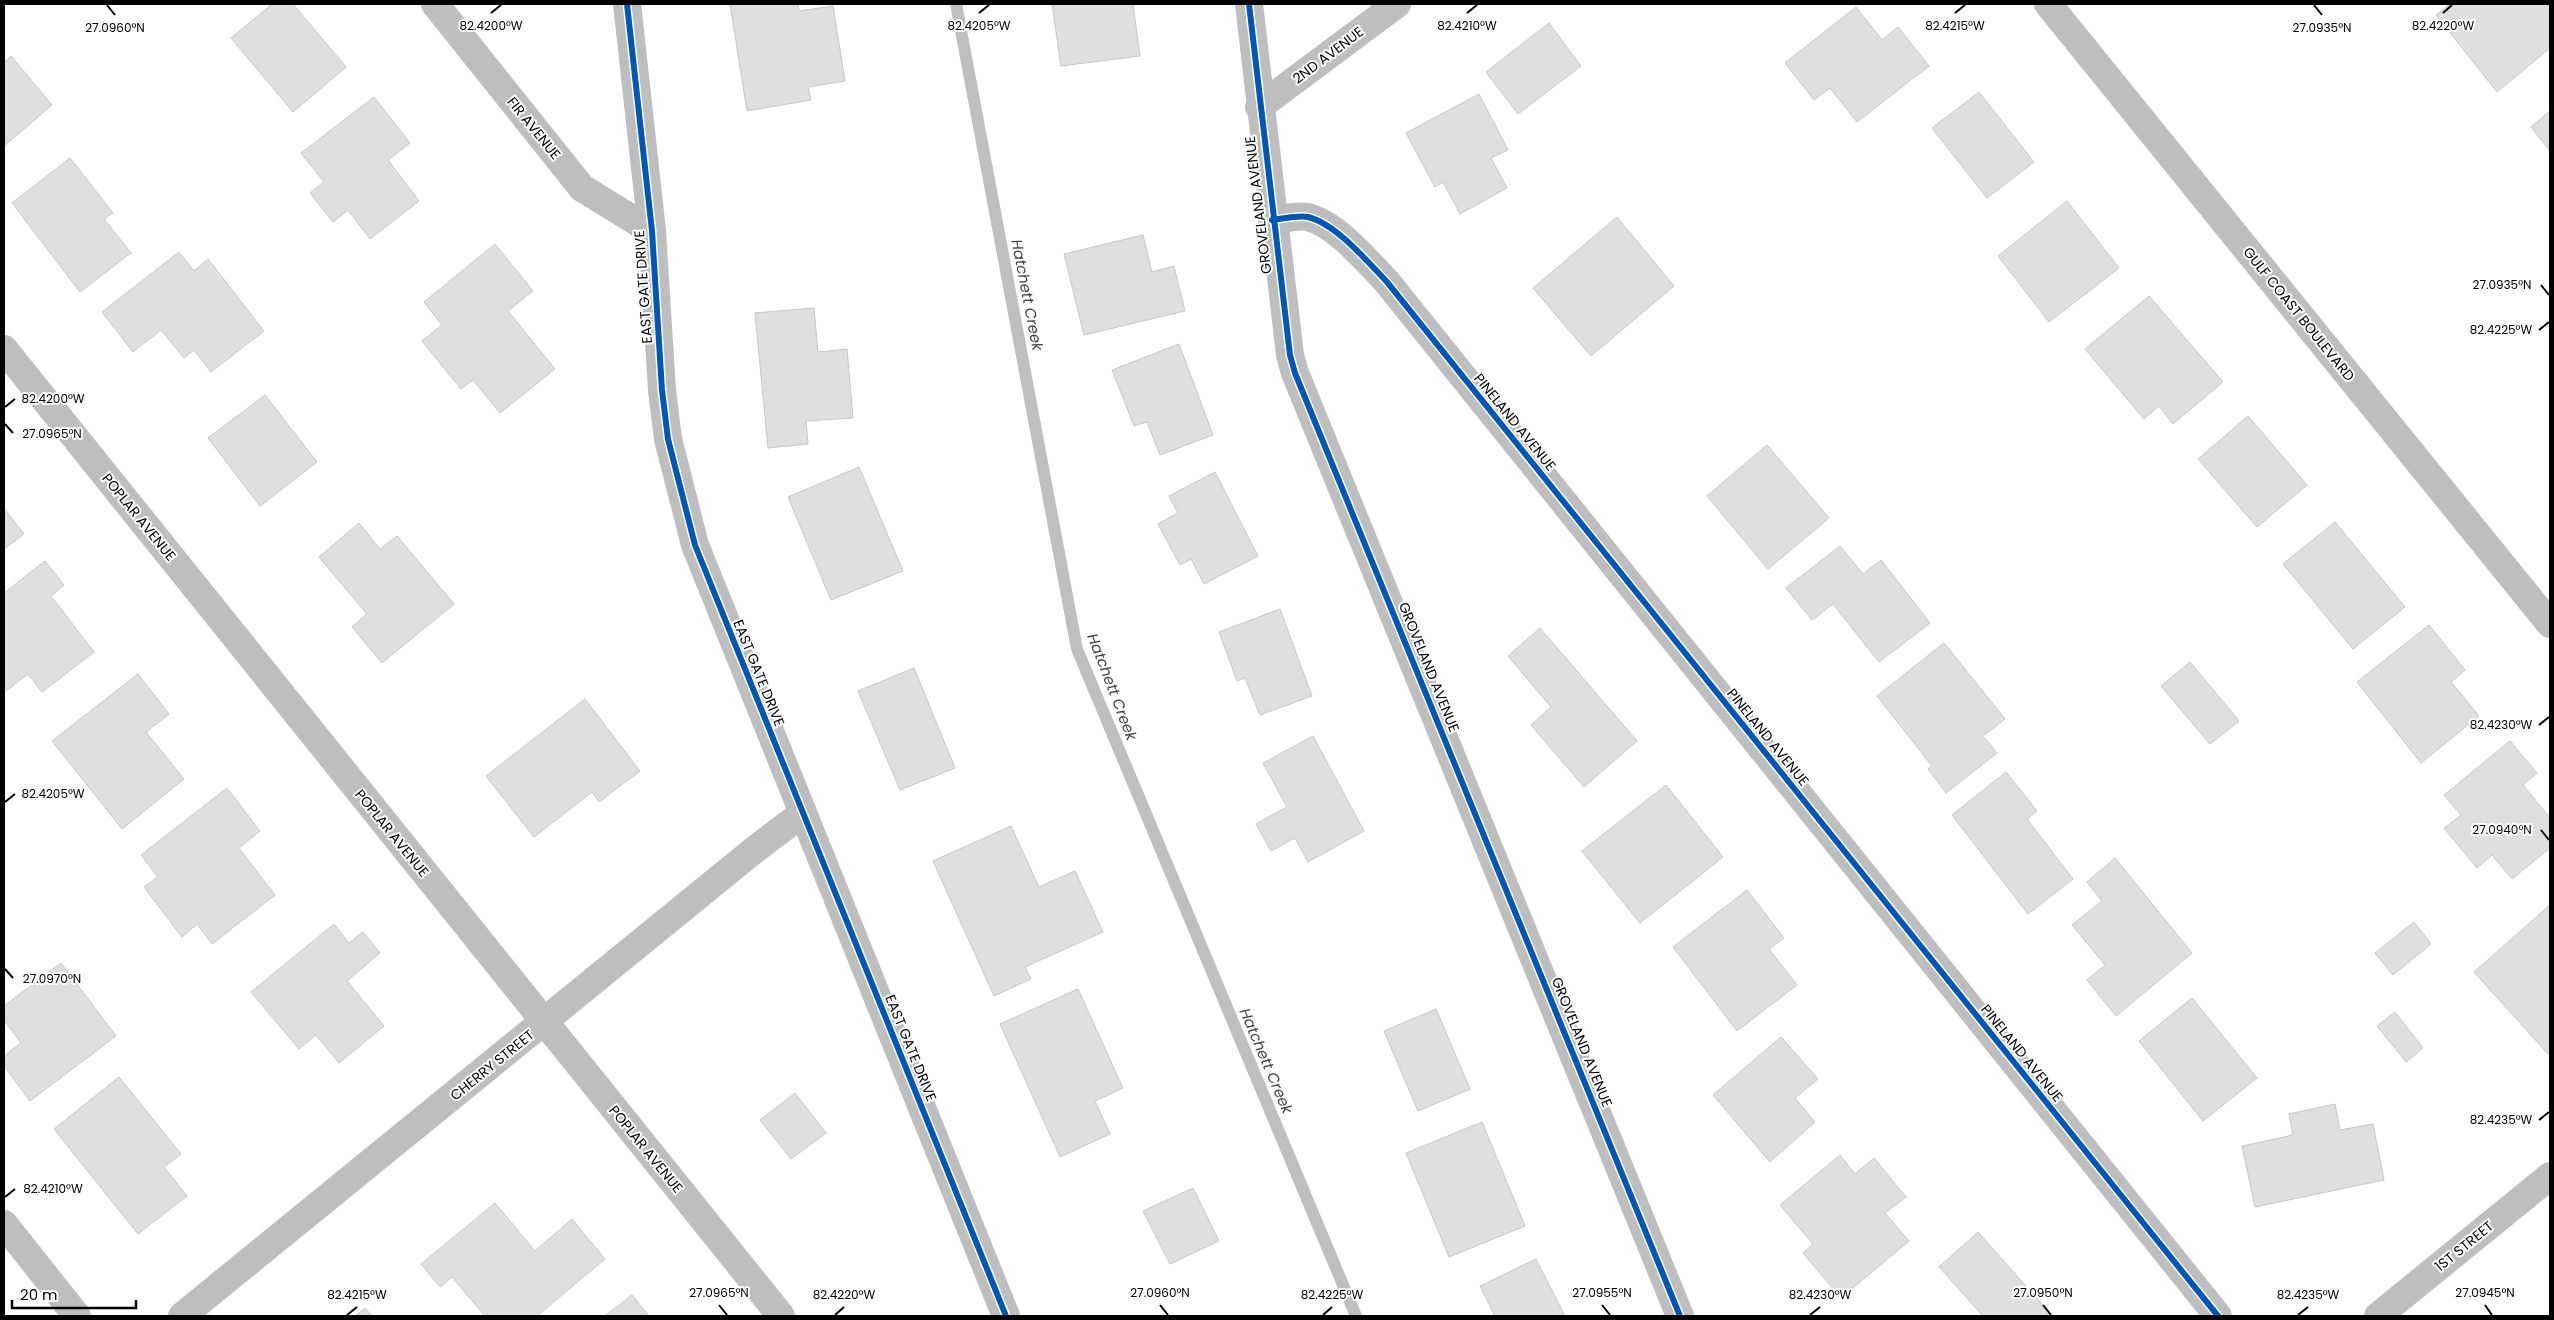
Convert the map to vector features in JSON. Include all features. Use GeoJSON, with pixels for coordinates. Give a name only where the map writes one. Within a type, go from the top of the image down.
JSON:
{"type":"FeatureCollection","features":[{"type":"Feature","properties":{"kind":"street","name":"FIR AVENUE"},"geometry":{"type":"LineString","coordinates":[[435,4],[582,188],[652,231]]}},
{"type":"Feature","properties":{"kind":"street","name":"EAST GATE DRIVE"},"geometry":{"type":"LineString","coordinates":[[627,4],[652,231],[662,390],[668,439],[695,546],[1006,1316]]}},
{"type":"Feature","properties":{"kind":"street","name":"GROVELAND AVENUE"},"geometry":{"type":"LineString","coordinates":[[1249,4],[1272,220],[1290,355],[1295,373],[1680,1316]]}},
{"type":"Feature","properties":{"kind":"street","name":"2ND AVENUE"},"geometry":{"type":"LineString","coordinates":[[1259,107],[1398,4]]}},
{"type":"Feature","properties":{"kind":"street","name":"GULF COAST BOULEVARD"},"geometry":{"type":"LineString","coordinates":[[2048,4],[2550,624]]}},
{"type":"Feature","properties":{"kind":"street","name":"PINELAND AVENUE"},"geometry":{"type":"LineString","coordinates":[[1272,220],[1296,216],[1320,223],[1342,238],[1386,282],[2218,1316]]}},
{"type":"Feature","properties":{"kind":"street","name":"POPLAR AVENUE"},"geometry":{"type":"LineString","coordinates":[[4,349],[781,1316]]}},
{"type":"Feature","properties":{"kind":"street","name":"CHERRY STREET"},"geometry":{"type":"LineString","coordinates":[[182,1316],[802,813]]}},
{"type":"Feature","properties":{"kind":"street","name":"1ST STREET"},"geometry":{"type":"LineString","coordinates":[[2378,1316],[2550,1176]]}},
{"type":"Feature","properties":{"kind":"street"},"geometry":{"type":"LineString","coordinates":[[4,1224],[77,1316]]}},
{"type":"Feature","properties":{"kind":"building"},"geometry":{"type":"Polygon","coordinates":[[[272,4],[293,4],[346,67],[293,112],[231,38],[272,4]]]}},
{"type":"Feature","properties":{"kind":"building"},"geometry":{"type":"Polygon","coordinates":[[[730,4],[798,4],[799,11],[833,6],[845,81],[808,87],[811,100],[747,111],[730,4]]]}},
{"type":"Feature","properties":{"kind":"building"},"geometry":{"type":"Polygon","coordinates":[[[1052,4],[1133,4],[1140,56],[1061,66],[1052,4]]]}},
{"type":"Feature","properties":{"kind":"building"},"geometry":{"type":"Polygon","coordinates":[[[2450,4],[2550,4],[2550,48],[2497,92],[2436,15],[2450,4]]]}},
{"type":"Feature","properties":{"kind":"building"},"geometry":{"type":"Polygon","coordinates":[[[1856,7],[1882,40],[1898,27],[1929,66],[1857,122],[1830,88],[1814,100],[1785,63],[1856,7]]]}},
{"type":"Feature","properties":{"kind":"building"},"geometry":{"type":"Polygon","coordinates":[[[1549,23],[1581,66],[1518,114],[1486,72],[1549,23]]]}},
{"type":"Feature","properties":{"kind":"building"},"geometry":{"type":"Polygon","coordinates":[[[11,56],[52,105],[4,146],[4,63],[11,56]]]}},
{"type":"Feature","properties":{"kind":"building"},"geometry":{"type":"Polygon","coordinates":[[[1979,92],[2034,162],[1987,198],[1932,128],[1979,92]]]}},
{"type":"Feature","properties":{"kind":"building"},"geometry":{"type":"Polygon","coordinates":[[[1479,94],[1508,150],[1491,158],[1507,188],[1460,214],[1443,182],[1435,187],[1406,133],[1479,94]]]}},
{"type":"Feature","properties":{"kind":"building"},"geometry":{"type":"Polygon","coordinates":[[[374,97],[410,143],[388,160],[419,201],[370,239],[348,210],[333,222],[310,193],[324,182],[301,153],[374,97]]]}},
{"type":"Feature","properties":{"kind":"building"},"geometry":{"type":"Polygon","coordinates":[[[2550,111],[2550,151],[2531,127],[2550,111]]]}},
{"type":"Feature","properties":{"kind":"building"},"geometry":{"type":"Polygon","coordinates":[[[70,158],[113,213],[104,219],[131,253],[80,292],[12,203],[70,158]]]}},
{"type":"Feature","properties":{"kind":"building"},"geometry":{"type":"Polygon","coordinates":[[[2067,201],[2119,268],[2049,322],[1998,256],[2067,201]]]}},
{"type":"Feature","properties":{"kind":"building"},"geometry":{"type":"Polygon","coordinates":[[[1617,217],[1674,286],[1591,356],[1533,288],[1617,217]]]}},
{"type":"Feature","properties":{"kind":"building"},"geometry":{"type":"Polygon","coordinates":[[[1143,235],[1152,272],[1174,266],[1185,311],[1084,335],[1064,254],[1143,235]]]}},
{"type":"Feature","properties":{"kind":"building"},"geometry":{"type":"Polygon","coordinates":[[[495,244],[533,291],[508,311],[555,369],[500,413],[473,380],[461,389],[422,341],[442,325],[424,302],[495,244]]]}},
{"type":"Feature","properties":{"kind":"building"},"geometry":{"type":"Polygon","coordinates":[[[179,252],[194,271],[208,259],[264,331],[211,372],[194,350],[184,358],[161,330],[133,352],[102,312],[179,252]]]}},
{"type":"Feature","properties":{"kind":"building"},"geometry":{"type":"Polygon","coordinates":[[[2149,296],[2223,382],[2173,424],[2159,406],[2144,419],[2085,349],[2149,296]]]}},
{"type":"Feature","properties":{"kind":"building"},"geometry":{"type":"Polygon","coordinates":[[[814,308],[818,352],[847,349],[853,418],[806,421],[808,444],[768,448],[755,313],[814,308]]]}},
{"type":"Feature","properties":{"kind":"building"},"geometry":{"type":"Polygon","coordinates":[[[1179,344],[1213,435],[1160,455],[1147,422],[1134,426],[1112,370],[1179,344]]]}},
{"type":"Feature","properties":{"kind":"building"},"geometry":{"type":"Polygon","coordinates":[[[265,395],[317,462],[260,506],[208,438],[265,395]]]}},
{"type":"Feature","properties":{"kind":"building"},"geometry":{"type":"Polygon","coordinates":[[[2248,416],[2307,485],[2257,527],[2198,459],[2248,416]]]}},
{"type":"Feature","properties":{"kind":"building"},"geometry":{"type":"Polygon","coordinates":[[[1767,445],[1829,518],[1768,569],[1707,496],[1767,445]]]}},
{"type":"Feature","properties":{"kind":"building"},"geometry":{"type":"Polygon","coordinates":[[[859,467],[903,571],[831,600],[788,497],[859,467]]]}},
{"type":"Feature","properties":{"kind":"building"},"geometry":{"type":"Polygon","coordinates":[[[1215,472],[1258,556],[1204,584],[1191,559],[1180,565],[1158,524],[1178,513],[1169,496],[1215,472]]]}},
{"type":"Feature","properties":{"kind":"building"},"geometry":{"type":"Polygon","coordinates":[[[4,508],[24,534],[4,549],[4,508]]]}},
{"type":"Feature","properties":{"kind":"building"},"geometry":{"type":"Polygon","coordinates":[[[2335,522],[2405,607],[2353,649],[2283,564],[2335,522]]]}},
{"type":"Feature","properties":{"kind":"building"},"geometry":{"type":"Polygon","coordinates":[[[359,523],[380,549],[397,536],[454,604],[382,663],[352,627],[367,614],[319,557],[359,523]]]}},
{"type":"Feature","properties":{"kind":"building"},"geometry":{"type":"Polygon","coordinates":[[[1840,546],[1863,574],[1881,560],[1930,623],[1879,662],[1833,604],[1812,620],[1786,588],[1840,546]]]}},
{"type":"Feature","properties":{"kind":"building"},"geometry":{"type":"Polygon","coordinates":[[[45,561],[64,585],[51,596],[94,652],[42,692],[28,674],[6,691],[4,688],[4,593],[45,561]]]}},
{"type":"Feature","properties":{"kind":"building"},"geometry":{"type":"Polygon","coordinates":[[[1280,609],[1312,696],[1260,715],[1245,678],[1237,681],[1219,632],[1280,609]]]}},
{"type":"Feature","properties":{"kind":"building"},"geometry":{"type":"Polygon","coordinates":[[[2429,625],[2465,670],[2451,682],[2479,716],[2421,763],[2357,682],[2429,625]]]}},
{"type":"Feature","properties":{"kind":"building"},"geometry":{"type":"Polygon","coordinates":[[[1540,628],[1637,741],[1584,787],[1531,725],[1551,707],[1508,656],[1540,628]]]}},
{"type":"Feature","properties":{"kind":"building"},"geometry":{"type":"Polygon","coordinates":[[[1944,643],[2005,719],[1983,736],[1997,753],[1946,793],[1928,769],[1932,766],[1877,696],[1944,643]]]}},
{"type":"Feature","properties":{"kind":"building"},"geometry":{"type":"Polygon","coordinates":[[[2190,662],[2239,721],[2210,744],[2161,686],[2190,662]]]}},
{"type":"Feature","properties":{"kind":"building"},"geometry":{"type":"Polygon","coordinates":[[[914,668],[955,768],[900,790],[858,691],[914,668]]]}},
{"type":"Feature","properties":{"kind":"building"},"geometry":{"type":"Polygon","coordinates":[[[138,674],[169,714],[146,732],[184,779],[122,829],[52,741],[138,674]]]}},
{"type":"Feature","properties":{"kind":"building"},"geometry":{"type":"Polygon","coordinates":[[[585,699],[640,771],[599,802],[592,792],[534,837],[486,776],[585,699]]]}},
{"type":"Feature","properties":{"kind":"building"},"geometry":{"type":"Polygon","coordinates":[[[1313,736],[1364,831],[1308,862],[1295,838],[1271,851],[1256,824],[1287,807],[1263,763],[1313,736]]]}},
{"type":"Feature","properties":{"kind":"building"},"geometry":{"type":"Polygon","coordinates":[[[2510,741],[2537,773],[2523,785],[2550,818],[2550,848],[2512,879],[2492,855],[2477,868],[2444,828],[2461,815],[2444,795],[2510,741]]]}},
{"type":"Feature","properties":{"kind":"building"},"geometry":{"type":"Polygon","coordinates":[[[2006,772],[2037,811],[2027,819],[2073,879],[2028,914],[1952,815],[2006,772]]]}},
{"type":"Feature","properties":{"kind":"building"},"geometry":{"type":"Polygon","coordinates":[[[1666,785],[1723,857],[1640,923],[1582,851],[1666,785]]]}},
{"type":"Feature","properties":{"kind":"building"},"geometry":{"type":"Polygon","coordinates":[[[227,788],[260,831],[239,848],[275,895],[212,944],[197,924],[182,937],[144,887],[158,877],[141,855],[227,788]]]}},
{"type":"Feature","properties":{"kind":"building"},"geometry":{"type":"Polygon","coordinates":[[[1011,826],[1039,887],[1075,871],[1103,932],[1025,967],[1031,979],[994,996],[933,861],[1011,826]]]}},
{"type":"Feature","properties":{"kind":"building"},"geometry":{"type":"Polygon","coordinates":[[[2115,858],[2192,953],[2116,1016],[2087,980],[2105,965],[2072,925],[2102,901],[2087,882],[2115,858]]]}},
{"type":"Feature","properties":{"kind":"building"},"geometry":{"type":"Polygon","coordinates":[[[1747,890],[1784,938],[1769,949],[1797,985],[1737,1031],[1673,947],[1747,890]]]}},
{"type":"Feature","properties":{"kind":"building"},"geometry":{"type":"Polygon","coordinates":[[[2550,905],[2550,1051],[2548,1054],[2474,972],[2550,905]]]}},
{"type":"Feature","properties":{"kind":"building"},"geometry":{"type":"Polygon","coordinates":[[[2414,922],[2431,944],[2393,975],[2375,953],[2414,922]]]}},
{"type":"Feature","properties":{"kind":"building"},"geometry":{"type":"Polygon","coordinates":[[[334,924],[349,943],[363,932],[380,953],[347,981],[384,1026],[339,1063],[316,1035],[299,1049],[251,992],[334,924]]]}},
{"type":"Feature","properties":{"kind":"building"},"geometry":{"type":"Polygon","coordinates":[[[61,963],[116,1036],[30,1101],[4,1066],[4,1056],[21,1043],[4,1020],[4,1006],[61,963]]]}},
{"type":"Feature","properties":{"kind":"building"},"geometry":{"type":"Polygon","coordinates":[[[1078,989],[1123,1088],[1095,1101],[1110,1134],[1060,1157],[1000,1024],[1078,989]]]}},
{"type":"Feature","properties":{"kind":"building"},"geometry":{"type":"Polygon","coordinates":[[[2192,998],[2257,1078],[2203,1121],[2139,1041],[2192,998]]]}},
{"type":"Feature","properties":{"kind":"building"},"geometry":{"type":"Polygon","coordinates":[[[1436,1009],[1470,1089],[1418,1111],[1384,1031],[1436,1009]]]}},
{"type":"Feature","properties":{"kind":"building"},"geometry":{"type":"Polygon","coordinates":[[[2395,1012],[2423,1048],[2406,1062],[2377,1026],[2395,1012]]]}},
{"type":"Feature","properties":{"kind":"building"},"geometry":{"type":"Polygon","coordinates":[[[1781,1037],[1818,1079],[1795,1098],[1815,1122],[1770,1162],[1713,1095],[1781,1037]]]}},
{"type":"Feature","properties":{"kind":"building"},"geometry":{"type":"Polygon","coordinates":[[[119,1077],[181,1154],[164,1167],[187,1196],[138,1234],[54,1129],[119,1077]]]}},
{"type":"Feature","properties":{"kind":"building"},"geometry":{"type":"Polygon","coordinates":[[[795,1093],[826,1133],[791,1159],[760,1120],[795,1093]]]}},
{"type":"Feature","properties":{"kind":"building"},"geometry":{"type":"Polygon","coordinates":[[[2335,1104],[2340,1130],[2373,1124],[2384,1180],[2255,1207],[2242,1146],[2293,1135],[2289,1114],[2335,1104]]]}},
{"type":"Feature","properties":{"kind":"building"},"geometry":{"type":"Polygon","coordinates":[[[1482,1122],[1525,1226],[1449,1257],[1406,1153],[1482,1122]]]}},
{"type":"Feature","properties":{"kind":"building"},"geometry":{"type":"Polygon","coordinates":[[[1840,1155],[1855,1174],[1874,1158],[1906,1197],[1885,1213],[1909,1241],[1841,1298],[1803,1253],[1813,1244],[1780,1205],[1840,1155]]]}},
{"type":"Feature","properties":{"kind":"building"},"geometry":{"type":"Polygon","coordinates":[[[1193,1188],[1219,1241],[1170,1264],[1143,1211],[1193,1188]]]}},
{"type":"Feature","properties":{"kind":"building"},"geometry":{"type":"Polygon","coordinates":[[[495,1203],[535,1251],[572,1219],[605,1259],[537,1316],[485,1316],[452,1277],[440,1287],[421,1264],[495,1203]]]}},
{"type":"Feature","properties":{"kind":"building"},"geometry":{"type":"Polygon","coordinates":[[[1978,1232],[2051,1314],[2049,1316],[1983,1316],[1939,1267],[1978,1232]]]}},
{"type":"Feature","properties":{"kind":"building"},"geometry":{"type":"Polygon","coordinates":[[[1536,1259],[1565,1316],[1495,1316],[1480,1286],[1536,1259]]]}},
{"type":"Feature","properties":{"kind":"building"},"geometry":{"type":"Polygon","coordinates":[[[632,1295],[649,1316],[605,1316],[632,1295]]]}},
{"type":"Feature","properties":{"kind":"building"},"geometry":{"type":"Polygon","coordinates":[[[365,1308],[372,1316],[355,1316],[365,1308]]]}},
{"type":"Feature","properties":{"kind":"waterway","name":"Hatchett Creek"},"geometry":{"type":"LineString","coordinates":[[956,4],[1077,649],[1356,1316]]}},
{"type":"Feature","properties":{"kind":"cycle path"},"geometry":{"type":"LineString","coordinates":[[627,4],[652,231],[662,390],[668,439],[695,545],[1006,1316]]}},
{"type":"Feature","properties":{"kind":"cycle path"},"geometry":{"type":"LineString","coordinates":[[1249,4],[1290,355],[1295,373],[1680,1316]]}},
{"type":"Feature","properties":{"kind":"cycle path"},"geometry":{"type":"LineString","coordinates":[[1272,220],[1308,217],[1319,221],[1340,235],[1387,282],[2218,1316]]}}]}
